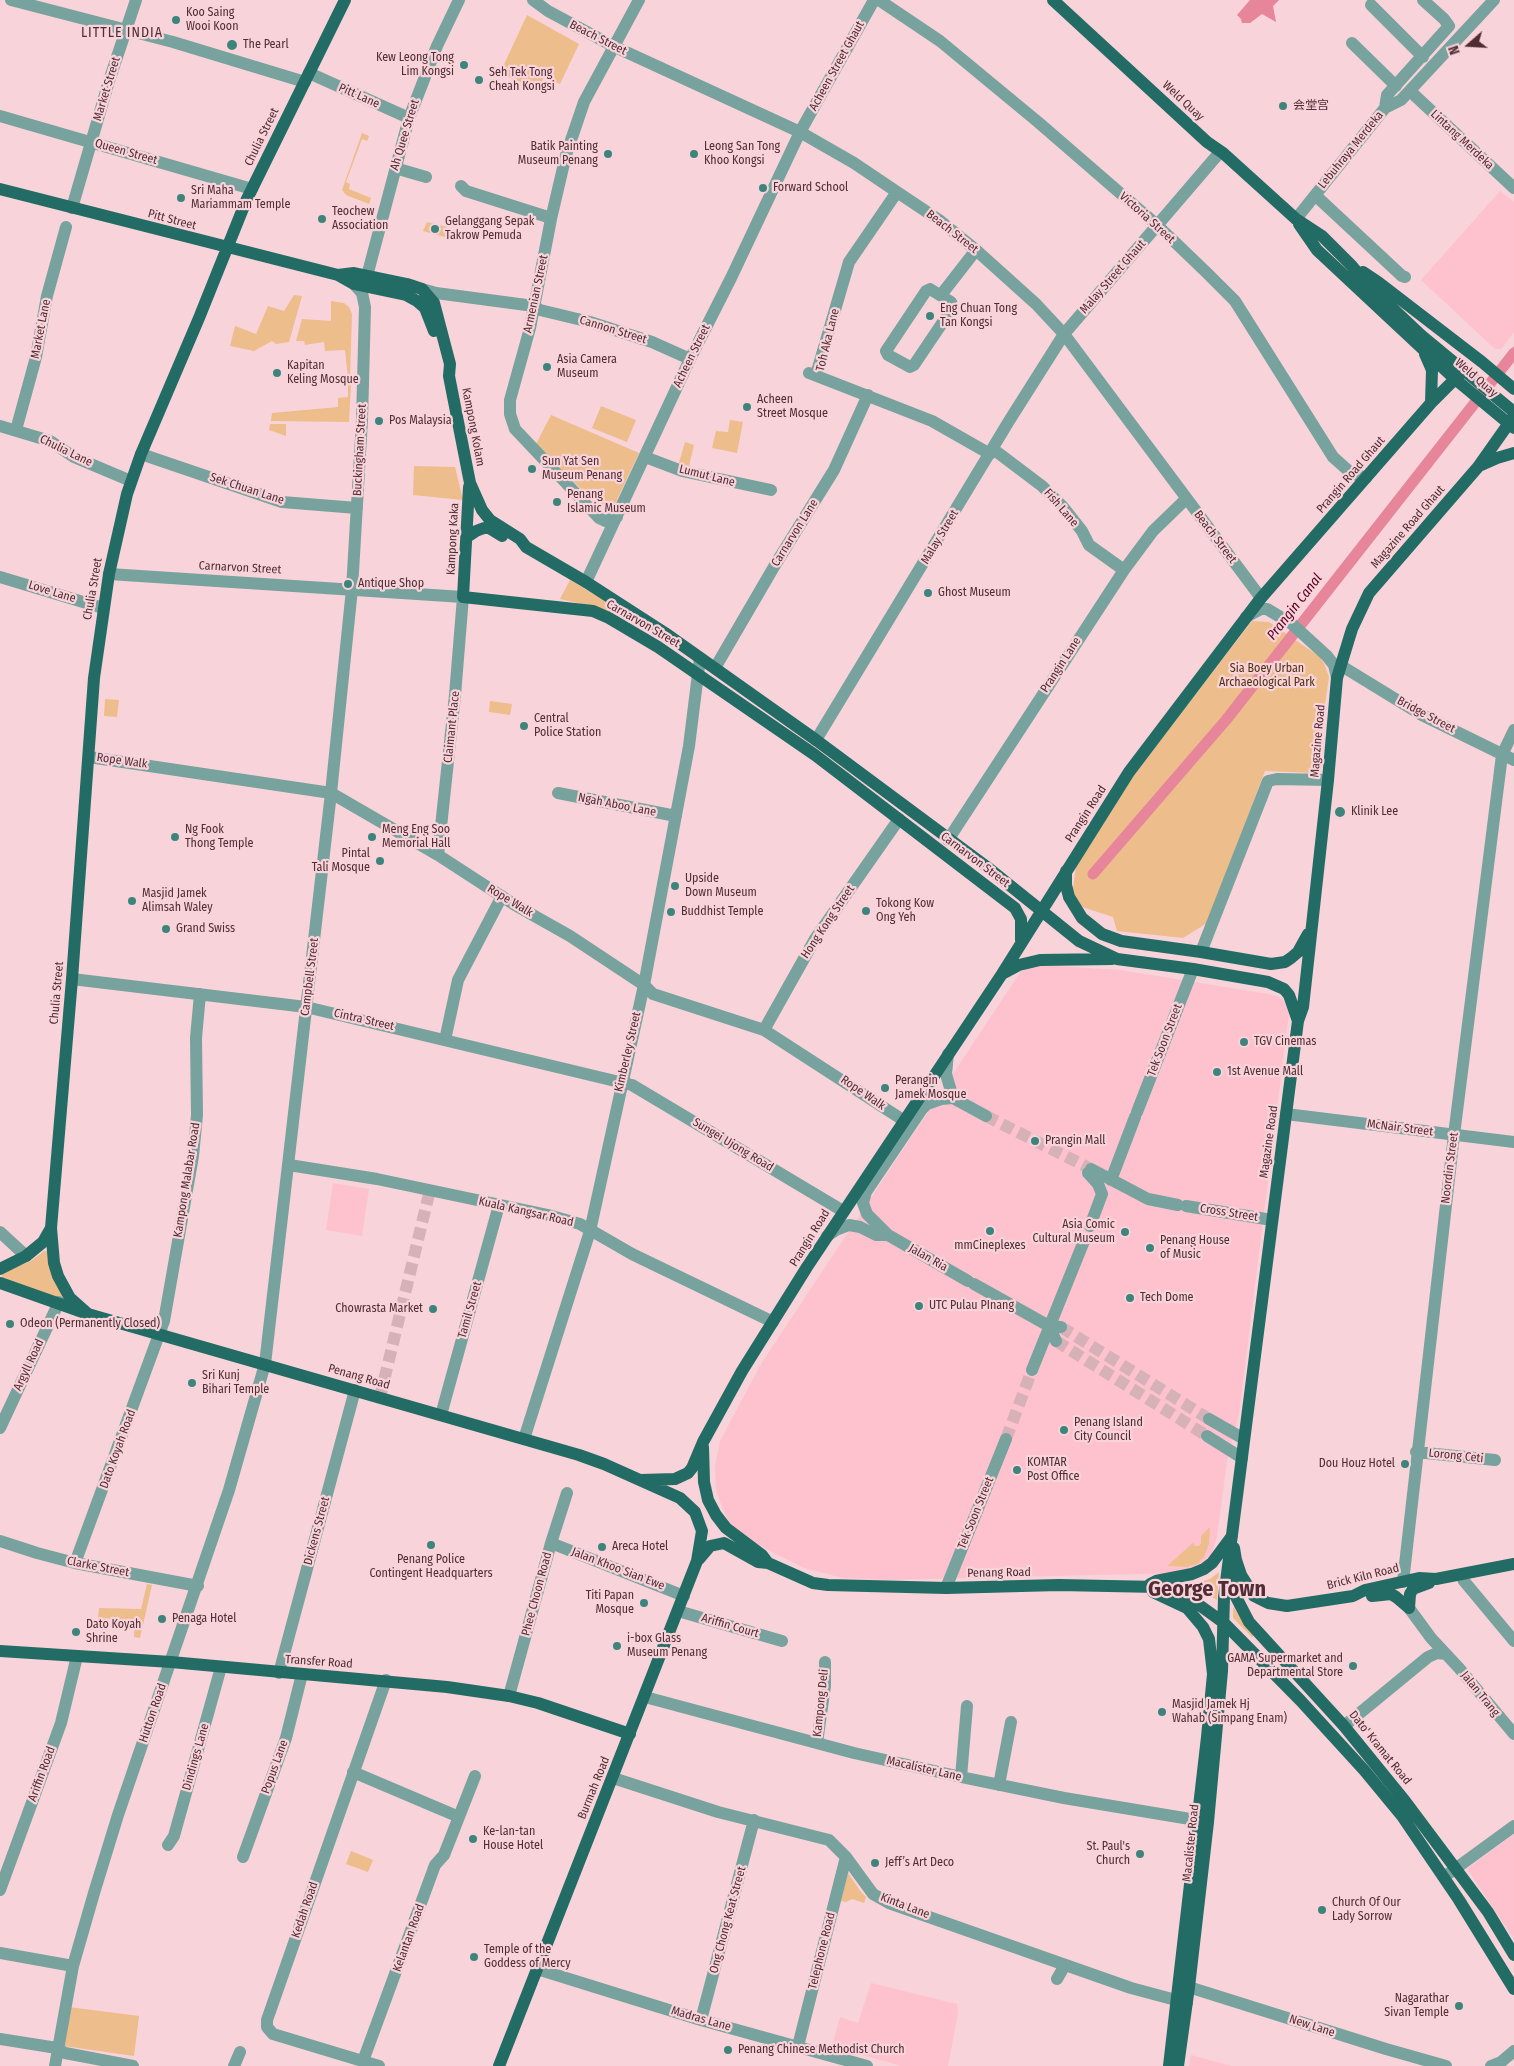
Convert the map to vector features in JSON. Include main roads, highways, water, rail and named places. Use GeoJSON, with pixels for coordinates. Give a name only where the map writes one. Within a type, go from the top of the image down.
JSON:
{"type":"FeatureCollection","features":[{"type":"Feature","properties":{"kind":"main road","name":"Chulia Street"},"geometry":{"type":"LineString","coordinates":[[88,1314],[70,1298],[58,1276],[54,1263],[51,1228],[72,979],[94,678],[109,574],[131,481],[140,454],[252,189],[345,0]]}},
{"type":"Feature","properties":{"kind":"main road","name":"Weld Quay"},"geometry":{"type":"LineString","coordinates":[[1053,0],[1207,142],[1296,219],[1322,236],[1375,292],[1464,380]]}},
{"type":"Feature","properties":{"kind":"main road","name":"Pitt Street"},"geometry":{"type":"LineString","coordinates":[[0,189],[338,276],[354,284],[406,295],[425,308],[449,376]]}},
{"type":"Feature","properties":{"kind":"main road","name":"Weld Quay"},"geometry":{"type":"LineString","coordinates":[[1296,219],[1317,250],[1423,349],[1513,420]]}},
{"type":"Feature","properties":{"kind":"main road","name":"Weld Quay"},"geometry":{"type":"LineString","coordinates":[[1352,266],[1378,282],[1510,386]]}},
{"type":"Feature","properties":{"kind":"main road","name":"Pitt Street"},"geometry":{"type":"LineString","coordinates":[[338,276],[354,273],[422,289],[434,303],[440,320],[450,364],[449,376]]}},
{"type":"Feature","properties":{"kind":"main road"},"geometry":{"type":"LineString","coordinates":[[1423,349],[1432,370],[1431,403]]}},
{"type":"Feature","properties":{"kind":"main road","name":"Kampong Kolam"},"geometry":{"type":"LineString","coordinates":[[449,376],[470,483]]}},
{"type":"Feature","properties":{"kind":"main road","name":"Prangin Road Ghaut"},"geometry":{"type":"LineString","coordinates":[[1261,598],[1431,403],[1464,380]]}},
{"type":"Feature","properties":{"kind":"main road","name":"Magazine Road Ghaut"},"geometry":{"type":"LineString","coordinates":[[1340,665],[1352,629],[1369,593],[1478,467],[1513,420]]}},
{"type":"Feature","properties":{"kind":"main road"},"geometry":{"type":"LineString","coordinates":[[1478,467],[1497,458],[1514,453]]}},
{"type":"Feature","properties":{"kind":"main road","name":"Kampong Kaka"},"geometry":{"type":"LineString","coordinates":[[463,598],[470,483]]}},
{"type":"Feature","properties":{"kind":"main road","name":"Carnarvon Street"},"geometry":{"type":"LineString","coordinates":[[470,483],[478,503],[487,516],[520,539],[526,547],[586,582],[715,668],[816,740],[1000,877],[1079,941],[1117,959],[1193,968],[1251,978],[1277,985],[1290,995],[1298,1021]]}},
{"type":"Feature","properties":{"kind":"main road","name":"Carnarvon Street"},"geometry":{"type":"LineString","coordinates":[[467,537],[481,528],[489,528],[518,546],[526,547]]}},
{"type":"Feature","properties":{"kind":"main road","name":"Carnarvon Street"},"geometry":{"type":"LineString","coordinates":[[463,598],[593,611],[609,618],[658,647],[815,754],[1015,908],[1021,919],[1022,926],[1020,945]]}},
{"type":"Feature","properties":{"kind":"main road","name":"Prangin Road"},"geometry":{"type":"LineString","coordinates":[[641,1480],[668,1480],[682,1476],[692,1468],[703,1442],[742,1371],[843,1211],[1002,974],[1129,772],[1261,598]]}},
{"type":"Feature","properties":{"kind":"main road","name":"Magazine Road"},"geometry":{"type":"LineString","coordinates":[[1224,1623],[1224,1597],[1228,1562],[1298,1021],[1303,1007],[1328,780],[1337,678],[1340,665]]}},
{"type":"Feature","properties":{"kind":"main road"},"geometry":{"type":"LineString","coordinates":[[1066,870],[1068,897],[1082,918],[1102,934],[1121,941],[1279,964],[1285,962],[1298,952],[1312,928]]}},
{"type":"Feature","properties":{"kind":"main road"},"geometry":{"type":"LineString","coordinates":[[1002,974],[1019,965],[1040,960],[1117,959]]}},
{"type":"Feature","properties":{"kind":"main road"},"geometry":{"type":"LineString","coordinates":[[0,1269],[26,1256],[43,1242],[51,1228]]}},
{"type":"Feature","properties":{"kind":"main road","name":"Penang Road"},"geometry":{"type":"LineString","coordinates":[[0,1283],[59,1302],[88,1314],[587,1458],[641,1480],[686,1502],[699,1518]]}},
{"type":"Feature","properties":{"kind":"main road","name":"Penang Road"},"geometry":{"type":"LineString","coordinates":[[703,1442],[704,1482],[708,1500],[716,1515],[726,1528],[762,1555],[768,1563]]}},
{"type":"Feature","properties":{"kind":"main road","name":"Burmah Road"},"geometry":{"type":"LineString","coordinates":[[499,2066],[697,1561],[702,1531],[699,1518]]}},
{"type":"Feature","properties":{"kind":"main road"},"geometry":{"type":"LineString","coordinates":[[1144,1587],[1156,1581],[1192,1574],[1204,1569],[1232,1536]]}},
{"type":"Feature","properties":{"kind":"main road","name":"Brick Kiln Road"},"geometry":{"type":"LineString","coordinates":[[1232,1536],[1236,1560],[1241,1575],[1250,1591],[1260,1600],[1290,1606],[1352,1596],[1365,1590],[1419,1578],[1436,1579],[1514,1564]]}},
{"type":"Feature","properties":{"kind":"main road","name":"Penang Road"},"geometry":{"type":"LineString","coordinates":[[697,1561],[710,1546],[719,1543],[730,1546],[758,1562],[768,1563],[813,1583],[828,1585],[946,1588],[1060,1585],[1172,1589],[1184,1594],[1224,1623]]}},
{"type":"Feature","properties":{"kind":"main road","name":"Dato' Kramat Road"},"geometry":{"type":"LineString","coordinates":[[1228,1562],[1234,1595],[1249,1622],[1344,1726],[1456,1868],[1488,1912],[1514,1955]]}},
{"type":"Feature","properties":{"kind":"main road"},"geometry":{"type":"LineString","coordinates":[[1352,1596],[1391,1594],[1409,1608],[1410,1594],[1413,1589],[1436,1579]]}},
{"type":"Feature","properties":{"kind":"main road","name":"Macalister Road"},"geometry":{"type":"LineString","coordinates":[[1144,1587],[1187,1608],[1203,1627],[1209,1639],[1213,1674],[1202,1821]]}},
{"type":"Feature","properties":{"kind":"main road"},"geometry":{"type":"LineString","coordinates":[[1224,1623],[1300,1700],[1364,1770],[1402,1816],[1475,1922],[1514,1989]]}},
{"type":"Feature","properties":{"kind":"main road","name":"Macalister Road"},"geometry":{"type":"LineString","coordinates":[[1178,2066],[1182,2002],[1202,1821],[1222,1671],[1224,1623]]}},
{"type":"Feature","properties":{"kind":"main road","name":"Transfer Road"},"geometry":{"type":"LineString","coordinates":[[0,1651],[171,1662],[279,1673],[386,1680],[509,1696],[566,1711],[630,1734]]}},
{"type":"Feature","properties":{"kind":"main road","name":"Macalister Road"},"geometry":{"type":"LineString","coordinates":[[1169,2066],[1182,2002]]}},
{"type":"Feature","properties":{"kind":"waterway","name":"Prangin Canal"},"geometry":{"type":"LineString","coordinates":[[1093,874],[1226,720],[1514,353]]}},
{"type":"Feature","properties":{"kind":"tunnel"},"geometry":{"type":"LineString","coordinates":[[986,1116],[1091,1169]]}},
{"type":"Feature","properties":{"kind":"tunnel"},"geometry":{"type":"LineString","coordinates":[[380,1397],[430,1190]]}},
{"type":"Feature","properties":{"kind":"tunnel"},"geometry":{"type":"LineString","coordinates":[[1061,1327],[1209,1419]]}},
{"type":"Feature","properties":{"kind":"tunnel"},"geometry":{"type":"LineString","coordinates":[[1056,1341],[1207,1436]]}},
{"type":"Feature","properties":{"kind":"tunnel"},"geometry":{"type":"LineString","coordinates":[[1006,1439],[1032,1370]]}},
{"type":"Feature","properties":{"kind":"place","name":"Koo Saing Wooi Koon"},"geometry":{"type":"Point","coordinates":[176,20]}},
{"type":"Feature","properties":{"kind":"place","name":"The Pearl"},"geometry":{"type":"Point","coordinates":[232,45]}},
{"type":"Feature","properties":{"kind":"place","name":"Kew Leong Tong Lim Kongsi"},"geometry":{"type":"Point","coordinates":[464,65]}},
{"type":"Feature","properties":{"kind":"place","name":"Seh Tek Tong Cheah Kongsi"},"geometry":{"type":"Point","coordinates":[479,80]}},
{"type":"Feature","properties":{"kind":"place","name":"会堂宫"},"geometry":{"type":"Point","coordinates":[1283,106]}},
{"type":"Feature","properties":{"kind":"place","name":"Batik Painting Museum Penang"},"geometry":{"type":"Point","coordinates":[608,154]}},
{"type":"Feature","properties":{"kind":"place","name":"Leong San Tong Khoo Kongsi"},"geometry":{"type":"Point","coordinates":[694,154]}},
{"type":"Feature","properties":{"kind":"place","name":"Forward School"},"geometry":{"type":"Point","coordinates":[763,188]}},
{"type":"Feature","properties":{"kind":"place","name":"Sri Maha Mariammam Temple"},"geometry":{"type":"Point","coordinates":[181,198]}},
{"type":"Feature","properties":{"kind":"place","name":"Teochew Association"},"geometry":{"type":"Point","coordinates":[322,219]}},
{"type":"Feature","properties":{"kind":"place","name":"Gelanggang Sepak Takrow Pemuda"},"geometry":{"type":"Point","coordinates":[435,229]}},
{"type":"Feature","properties":{"kind":"place","name":"Eng Chuan Tong Tan Kongsi"},"geometry":{"type":"Point","coordinates":[930,316]}},
{"type":"Feature","properties":{"kind":"place","name":"Asia Camera Museum"},"geometry":{"type":"Point","coordinates":[547,367]}},
{"type":"Feature","properties":{"kind":"place","name":"Kapitan Keling Mosque"},"geometry":{"type":"Point","coordinates":[277,373]}},
{"type":"Feature","properties":{"kind":"place","name":"Acheen Street Mosque"},"geometry":{"type":"Point","coordinates":[747,407]}},
{"type":"Feature","properties":{"kind":"place","name":"Pos Malaysia"},"geometry":{"type":"Point","coordinates":[379,421]}},
{"type":"Feature","properties":{"kind":"place","name":"Sun Yat Sen Museum Penang"},"geometry":{"type":"Point","coordinates":[532,469]}},
{"type":"Feature","properties":{"kind":"place","name":"Penang Islamic Museum"},"geometry":{"type":"Point","coordinates":[557,502]}},
{"type":"Feature","properties":{"kind":"place","name":"Antique Shop"},"geometry":{"type":"Point","coordinates":[348,584]}},
{"type":"Feature","properties":{"kind":"place","name":"Ghost Museum"},"geometry":{"type":"Point","coordinates":[928,593]}},
{"type":"Feature","properties":{"kind":"place","name":"Central Police Station"},"geometry":{"type":"Point","coordinates":[524,726]}},
{"type":"Feature","properties":{"kind":"place","name":"Klinik Lee"},"geometry":{"type":"Point","coordinates":[1340,812]}},
{"type":"Feature","properties":{"kind":"place","name":"Ng Fook Thong Temple"},"geometry":{"type":"Point","coordinates":[175,837]}},
{"type":"Feature","properties":{"kind":"place","name":"Meng Eng Soo Memorial Hall"},"geometry":{"type":"Point","coordinates":[372,837]}},
{"type":"Feature","properties":{"kind":"place","name":"Pintal Tali Mosque"},"geometry":{"type":"Point","coordinates":[380,861]}},
{"type":"Feature","properties":{"kind":"place","name":"Upside Down Museum"},"geometry":{"type":"Point","coordinates":[675,886]}},
{"type":"Feature","properties":{"kind":"place","name":"Masjid Jamek Alimsah Waley"},"geometry":{"type":"Point","coordinates":[132,901]}},
{"type":"Feature","properties":{"kind":"place","name":"Tokong Kow Ong Yeh"},"geometry":{"type":"Point","coordinates":[866,911]}},
{"type":"Feature","properties":{"kind":"place","name":"Buddhist Temple"},"geometry":{"type":"Point","coordinates":[671,912]}},
{"type":"Feature","properties":{"kind":"place","name":"Grand Swiss"},"geometry":{"type":"Point","coordinates":[166,929]}},
{"type":"Feature","properties":{"kind":"place","name":"TGV Cinemas"},"geometry":{"type":"Point","coordinates":[1244,1042]}},
{"type":"Feature","properties":{"kind":"place","name":"1st Avenue Mall"},"geometry":{"type":"Point","coordinates":[1217,1072]}},
{"type":"Feature","properties":{"kind":"place","name":"Perangin Jamek Mosque"},"geometry":{"type":"Point","coordinates":[885,1088]}},
{"type":"Feature","properties":{"kind":"place","name":"Prangin Mall"},"geometry":{"type":"Point","coordinates":[1035,1141]}},
{"type":"Feature","properties":{"kind":"place","name":"mmCineplexes"},"geometry":{"type":"Point","coordinates":[990,1231]}},
{"type":"Feature","properties":{"kind":"place","name":"Asia Comic Cultural Museum"},"geometry":{"type":"Point","coordinates":[1125,1232]}},
{"type":"Feature","properties":{"kind":"place","name":"Penang House of Music"},"geometry":{"type":"Point","coordinates":[1150,1248]}},
{"type":"Feature","properties":{"kind":"place","name":"Tech Dome"},"geometry":{"type":"Point","coordinates":[1130,1298]}},
{"type":"Feature","properties":{"kind":"place","name":"UTC Pulau PInang"},"geometry":{"type":"Point","coordinates":[919,1306]}},
{"type":"Feature","properties":{"kind":"place","name":"Chowrasta Market"},"geometry":{"type":"Point","coordinates":[433,1309]}},
{"type":"Feature","properties":{"kind":"place","name":"Odeon (Permanently Closed)"},"geometry":{"type":"Point","coordinates":[10,1324]}},
{"type":"Feature","properties":{"kind":"place","name":"Sri Kunj Bihari Temple"},"geometry":{"type":"Point","coordinates":[192,1383]}},
{"type":"Feature","properties":{"kind":"place","name":"Penang Island City Council"},"geometry":{"type":"Point","coordinates":[1064,1430]}},
{"type":"Feature","properties":{"kind":"place","name":"Dou Houz Hotel"},"geometry":{"type":"Point","coordinates":[1405,1464]}},
{"type":"Feature","properties":{"kind":"place","name":"KOMTAR Post Office"},"geometry":{"type":"Point","coordinates":[1017,1470]}},
{"type":"Feature","properties":{"kind":"place","name":"Penang Police Contingent Headquarters"},"geometry":{"type":"Point","coordinates":[431,1545]}},
{"type":"Feature","properties":{"kind":"place","name":"Areca Hotel"},"geometry":{"type":"Point","coordinates":[602,1547]}},
{"type":"Feature","properties":{"kind":"place","name":"Titi Papan Mosque"},"geometry":{"type":"Point","coordinates":[644,1603]}},
{"type":"Feature","properties":{"kind":"place","name":"Penaga Hotel"},"geometry":{"type":"Point","coordinates":[162,1619]}},
{"type":"Feature","properties":{"kind":"place","name":"Dato Koyah Shrine"},"geometry":{"type":"Point","coordinates":[76,1632]}},
{"type":"Feature","properties":{"kind":"place","name":"i-box Glass Museum Penang"},"geometry":{"type":"Point","coordinates":[617,1646]}},
{"type":"Feature","properties":{"kind":"place","name":"GAMA Supermarket and Departmental Store"},"geometry":{"type":"Point","coordinates":[1353,1666]}},
{"type":"Feature","properties":{"kind":"place","name":"Masjid Jamek Hj Wahab (Simpang Enam)"},"geometry":{"type":"Point","coordinates":[1162,1712]}},
{"type":"Feature","properties":{"kind":"place","name":"Ke-lan-tan House Hotel"},"geometry":{"type":"Point","coordinates":[473,1839]}},
{"type":"Feature","properties":{"kind":"place","name":"St. Paul's Church"},"geometry":{"type":"Point","coordinates":[1140,1854]}},
{"type":"Feature","properties":{"kind":"place","name":"Jeff’s Art Deco"},"geometry":{"type":"Point","coordinates":[875,1863]}},
{"type":"Feature","properties":{"kind":"place","name":"Church Of Our Lady Sorrow"},"geometry":{"type":"Point","coordinates":[1322,1910]}},
{"type":"Feature","properties":{"kind":"place","name":"Temple of the Goddess of Mercy"},"geometry":{"type":"Point","coordinates":[474,1957]}},
{"type":"Feature","properties":{"kind":"place","name":"Nagarathar Sivan Temple"},"geometry":{"type":"Point","coordinates":[1459,2006]}},
{"type":"Feature","properties":{"kind":"place","name":"Penang Chinese Methodist Church"},"geometry":{"type":"Point","coordinates":[728,2050]}},
{"type":"Feature","properties":{"kind":"district","name":"LITTLE INDIA"},"geometry":{"type":"Point","coordinates":[122,33]}},
{"type":"Feature","properties":{"kind":"district","name":"George Town"},"geometry":{"type":"Point","coordinates":[1207,1590]}},
{"type":"Feature","properties":{"kind":"park label","name":"Sia Boey Urban Archaeological Park"},"geometry":{"type":"Point","coordinates":[1267,676]}}]}
